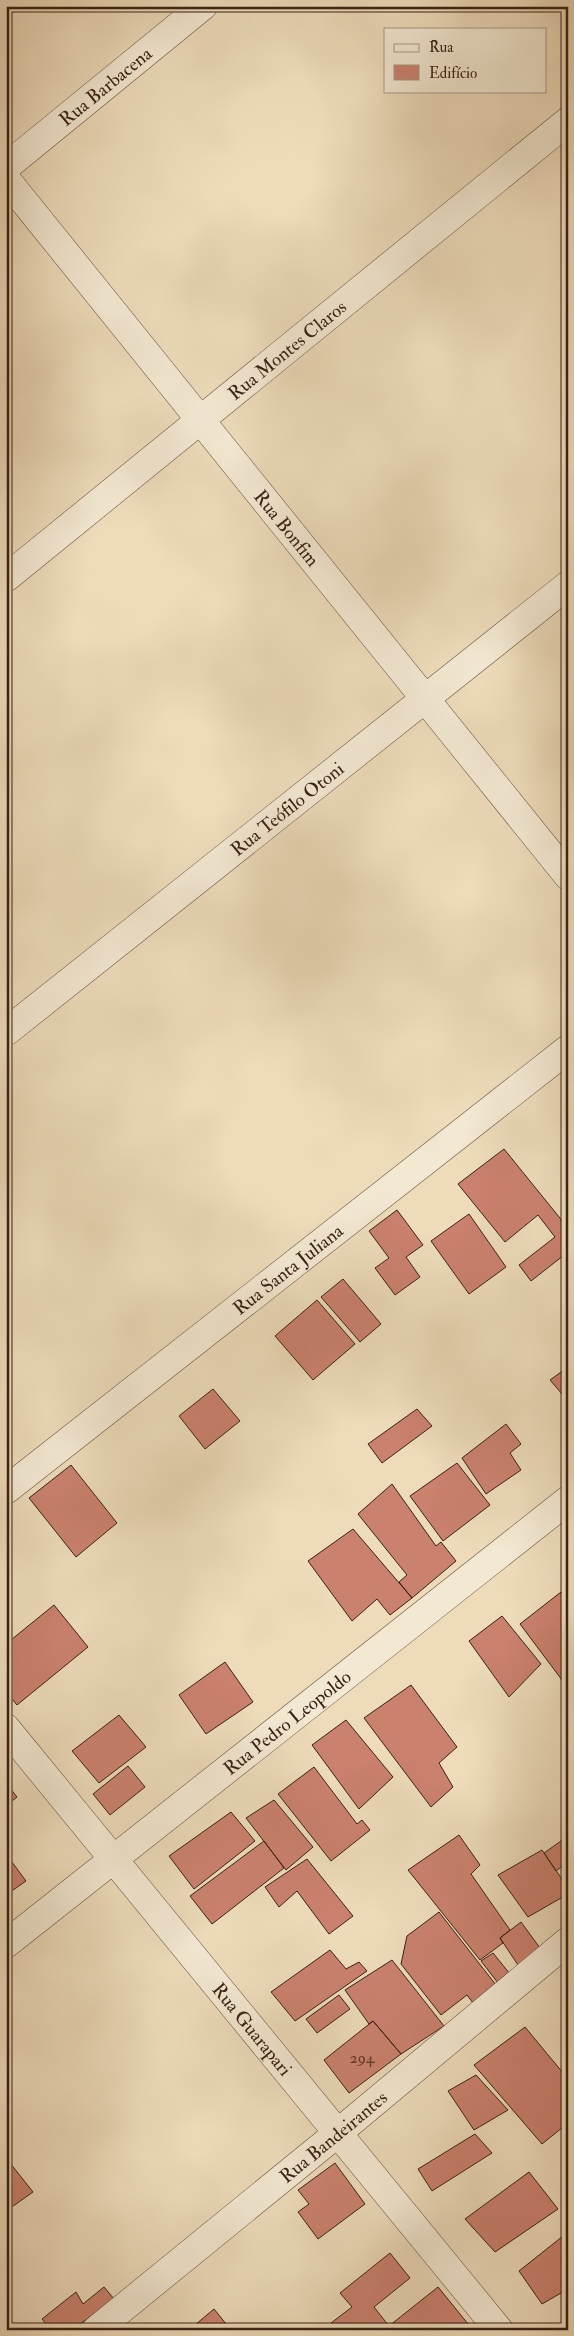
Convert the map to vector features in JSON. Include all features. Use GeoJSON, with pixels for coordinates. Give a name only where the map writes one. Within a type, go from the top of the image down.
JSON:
{"type":"FeatureCollection","features":[{"type":"Feature","properties":{"kind":"street","name":"Rua Barbacena"},"geometry":{"type":"LineString","coordinates":[[6,167],[203,6]]}},
{"type":"Feature","properties":{"kind":"street","name":"Rua Montes Claros"},"geometry":{"type":"LineString","coordinates":[[6,578],[568,121]]}},
{"type":"Feature","properties":{"kind":"street","name":"Rua Bonfim"},"geometry":{"type":"LineString","coordinates":[[6,179],[568,876]]}},
{"type":"Feature","properties":{"kind":"street","name":"Rua Teófilo Otoni"},"geometry":{"type":"LineString","coordinates":[[6,1032],[426,700],[568,585]]}},
{"type":"Feature","properties":{"kind":"street","name":"Rua Santa Juliana"},"geometry":{"type":"LineString","coordinates":[[6,1490],[568,1050]]}},
{"type":"Feature","properties":{"kind":"street","name":"Rua Pedro Leopoldo"},"geometry":{"type":"LineString","coordinates":[[6,1944],[568,1500]]}},
{"type":"Feature","properties":{"kind":"street","name":"Rua Guarapari"},"geometry":{"type":"LineString","coordinates":[[6,1728],[499,2330]]}},
{"type":"Feature","properties":{"kind":"street","name":"Rua Bandeirantes"},"geometry":{"type":"LineString","coordinates":[[96,2330],[568,1941]]}},
{"type":"Feature","properties":{"kind":"building"},"geometry":{"type":"Polygon","coordinates":[[[504,1149],[568,1228],[568,1252],[531,1281],[519,1265],[555,1237],[538,1215],[505,1242],[458,1184],[504,1149]]]}},
{"type":"Feature","properties":{"kind":"building"},"geometry":{"type":"Polygon","coordinates":[[[397,1210],[423,1245],[406,1257],[420,1277],[395,1295],[375,1268],[389,1258],[369,1231],[397,1210]]]}},
{"type":"Feature","properties":{"kind":"building"},"geometry":{"type":"Polygon","coordinates":[[[469,1214],[506,1267],[469,1294],[431,1241],[469,1214]]]}},
{"type":"Feature","properties":{"kind":"building"},"geometry":{"type":"Polygon","coordinates":[[[343,1279],[381,1324],[360,1342],[321,1297],[343,1279]]]}},
{"type":"Feature","properties":{"kind":"building"},"geometry":{"type":"Polygon","coordinates":[[[317,1300],[355,1344],[313,1380],[275,1336],[317,1300]]]}},
{"type":"Feature","properties":{"kind":"building"},"geometry":{"type":"Polygon","coordinates":[[[568,1367],[568,1401],[550,1380],[568,1367]]]}},
{"type":"Feature","properties":{"kind":"building"},"geometry":{"type":"Polygon","coordinates":[[[213,1389],[240,1421],[205,1449],[179,1416],[213,1389]]]}},
{"type":"Feature","properties":{"kind":"building"},"geometry":{"type":"Polygon","coordinates":[[[417,1409],[432,1426],[382,1463],[368,1444],[417,1409]]]}},
{"type":"Feature","properties":{"kind":"building"},"geometry":{"type":"Polygon","coordinates":[[[506,1424],[521,1444],[510,1453],[521,1470],[486,1494],[462,1458],[506,1424]]]}},
{"type":"Feature","properties":{"kind":"building"},"geometry":{"type":"Polygon","coordinates":[[[457,1463],[490,1505],[443,1541],[410,1496],[457,1463]]]}},
{"type":"Feature","properties":{"kind":"building"},"geometry":{"type":"Polygon","coordinates":[[[71,1465],[117,1523],[76,1557],[29,1498],[71,1465]]]}},
{"type":"Feature","properties":{"kind":"building"},"geometry":{"type":"Polygon","coordinates":[[[392,1484],[436,1546],[441,1542],[456,1561],[412,1598],[399,1582],[407,1575],[358,1514],[392,1484]]]}},
{"type":"Feature","properties":{"kind":"building"},"geometry":{"type":"Polygon","coordinates":[[[353,1529],[412,1598],[390,1615],[377,1599],[352,1621],[308,1561],[353,1529]]]}},
{"type":"Feature","properties":{"kind":"building"},"geometry":{"type":"Polygon","coordinates":[[[561,1592],[568,1600],[568,1688],[520,1624],[561,1592]]]}},
{"type":"Feature","properties":{"kind":"building"},"geometry":{"type":"Polygon","coordinates":[[[54,1605],[88,1647],[17,1705],[6,1692],[6,1644],[54,1605]]]}},
{"type":"Feature","properties":{"kind":"building"},"geometry":{"type":"Polygon","coordinates":[[[502,1616],[541,1664],[509,1697],[469,1641],[502,1616]]]}},
{"type":"Feature","properties":{"kind":"building"},"geometry":{"type":"Polygon","coordinates":[[[225,1662],[253,1702],[206,1734],[179,1695],[225,1662]]]}},
{"type":"Feature","properties":{"kind":"building"},"geometry":{"type":"Polygon","coordinates":[[[411,1685],[457,1747],[439,1763],[453,1787],[431,1807],[364,1718],[411,1685]]]}},
{"type":"Feature","properties":{"kind":"building"},"geometry":{"type":"Polygon","coordinates":[[[119,1715],[146,1747],[99,1783],[72,1751],[119,1715]]]}},
{"type":"Feature","properties":{"kind":"building"},"geometry":{"type":"Polygon","coordinates":[[[346,1720],[393,1777],[359,1809],[312,1745],[346,1720]]]}},
{"type":"Feature","properties":{"kind":"building"},"geometry":{"type":"Polygon","coordinates":[[[128,1766],[145,1787],[110,1815],[93,1794],[128,1766]]]}},
{"type":"Feature","properties":{"kind":"building"},"geometry":{"type":"Polygon","coordinates":[[[314,1767],[357,1824],[362,1820],[370,1830],[331,1861],[278,1794],[314,1767]]]}},
{"type":"Feature","properties":{"kind":"building"},"geometry":{"type":"Polygon","coordinates":[[[6,1783],[17,1797],[6,1806],[6,1783]]]}},
{"type":"Feature","properties":{"kind":"building"},"geometry":{"type":"Polygon","coordinates":[[[274,1800],[313,1847],[286,1870],[246,1818],[274,1800]]]}},
{"type":"Feature","properties":{"kind":"building"},"geometry":{"type":"Polygon","coordinates":[[[231,1812],[255,1841],[194,1889],[169,1856],[231,1812]]]}},
{"type":"Feature","properties":{"kind":"building"},"geometry":{"type":"Polygon","coordinates":[[[459,1835],[480,1865],[471,1874],[510,1930],[500,1938],[503,1943],[480,1960],[408,1870],[459,1835]]]}},
{"type":"Feature","properties":{"kind":"building"},"geometry":{"type":"Polygon","coordinates":[[[568,1836],[568,1862],[556,1871],[544,1853],[568,1836]]]}},
{"type":"Feature","properties":{"kind":"building"},"geometry":{"type":"Polygon","coordinates":[[[264,1841],[284,1868],[212,1924],[190,1896],[264,1841]]]}},
{"type":"Feature","properties":{"kind":"building"},"geometry":{"type":"Polygon","coordinates":[[[542,1850],[568,1888],[568,1894],[528,1917],[498,1875],[542,1850]]]}},
{"type":"Feature","properties":{"kind":"building"},"geometry":{"type":"Polygon","coordinates":[[[6,1854],[26,1881],[6,1895],[6,1854]]]}},
{"type":"Feature","properties":{"kind":"building"},"geometry":{"type":"Polygon","coordinates":[[[307,1859],[353,1916],[329,1934],[297,1891],[279,1907],[265,1887],[307,1859]]]}},
{"type":"Feature","properties":{"kind":"building"},"geometry":{"type":"Polygon","coordinates":[[[439,1912],[496,1985],[473,2003],[467,1995],[441,2015],[401,1964],[407,1936],[439,1912]]]}},
{"type":"Feature","properties":{"kind":"building"},"geometry":{"type":"Polygon","coordinates":[[[521,1922],[540,1948],[518,1965],[500,1938],[521,1922]]]}},
{"type":"Feature","properties":{"kind":"building"},"geometry":{"type":"Polygon","coordinates":[[[330,1950],[346,1969],[359,1962],[367,1971],[295,2021],[271,1992],[330,1950]]]}},
{"type":"Feature","properties":{"kind":"building"},"geometry":{"type":"Polygon","coordinates":[[[493,1953],[510,1974],[498,1983],[481,1961],[493,1953]]]}},
{"type":"Feature","properties":{"kind":"building"},"geometry":{"type":"Polygon","coordinates":[[[392,1960],[444,2026],[401,2054],[373,2021],[369,2024],[345,1990],[392,1960]]]}},
{"type":"Feature","properties":{"kind":"building"},"geometry":{"type":"Polygon","coordinates":[[[339,1995],[350,2009],[317,2033],[306,2019],[339,1995]]]}},
{"type":"Feature","properties":{"kind":"building"},"geometry":{"type":"Polygon","coordinates":[[[373,2021],[401,2054],[349,2093],[324,2060],[373,2021]]]}},
{"type":"Feature","properties":{"kind":"building"},"geometry":{"type":"Polygon","coordinates":[[[525,2027],[568,2079],[568,2123],[542,2144],[474,2065],[525,2027]]]}},
{"type":"Feature","properties":{"kind":"building"},"geometry":{"type":"Polygon","coordinates":[[[476,2075],[508,2110],[474,2130],[448,2091],[476,2075]]]}},
{"type":"Feature","properties":{"kind":"building"},"geometry":{"type":"Polygon","coordinates":[[[475,2134],[492,2153],[432,2191],[418,2169],[475,2134]]]}},
{"type":"Feature","properties":{"kind":"building"},"geometry":{"type":"Polygon","coordinates":[[[6,2158],[33,2192],[6,2211],[6,2158]]]}},
{"type":"Feature","properties":{"kind":"building"},"geometry":{"type":"Polygon","coordinates":[[[335,2163],[365,2204],[318,2239],[298,2212],[309,2204],[298,2190],[335,2163]]]}},
{"type":"Feature","properties":{"kind":"building"},"geometry":{"type":"Polygon","coordinates":[[[529,2172],[558,2209],[495,2252],[465,2219],[529,2172]]]}},
{"type":"Feature","properties":{"kind":"building"},"geometry":{"type":"Polygon","coordinates":[[[563,2236],[568,2242],[568,2270],[563,2276],[568,2289],[542,2304],[519,2271],[563,2236]]]}},
{"type":"Feature","properties":{"kind":"building"},"geometry":{"type":"Polygon","coordinates":[[[390,2253],[410,2278],[374,2307],[389,2326],[384,2330],[337,2330],[331,2323],[352,2307],[340,2293],[390,2253]]]}},
{"type":"Feature","properties":{"kind":"building"},"geometry":{"type":"Polygon","coordinates":[[[104,2287],[114,2299],[72,2330],[51,2330],[42,2319],[76,2292],[83,2304],[104,2287]]]}},
{"type":"Feature","properties":{"kind":"building"},"geometry":{"type":"Polygon","coordinates":[[[438,2287],[473,2330],[384,2330],[389,2326],[438,2287]]]}},
{"type":"Feature","properties":{"kind":"building"},"geometry":{"type":"Polygon","coordinates":[[[214,2309],[231,2330],[189,2330],[214,2309]]]}}]}
